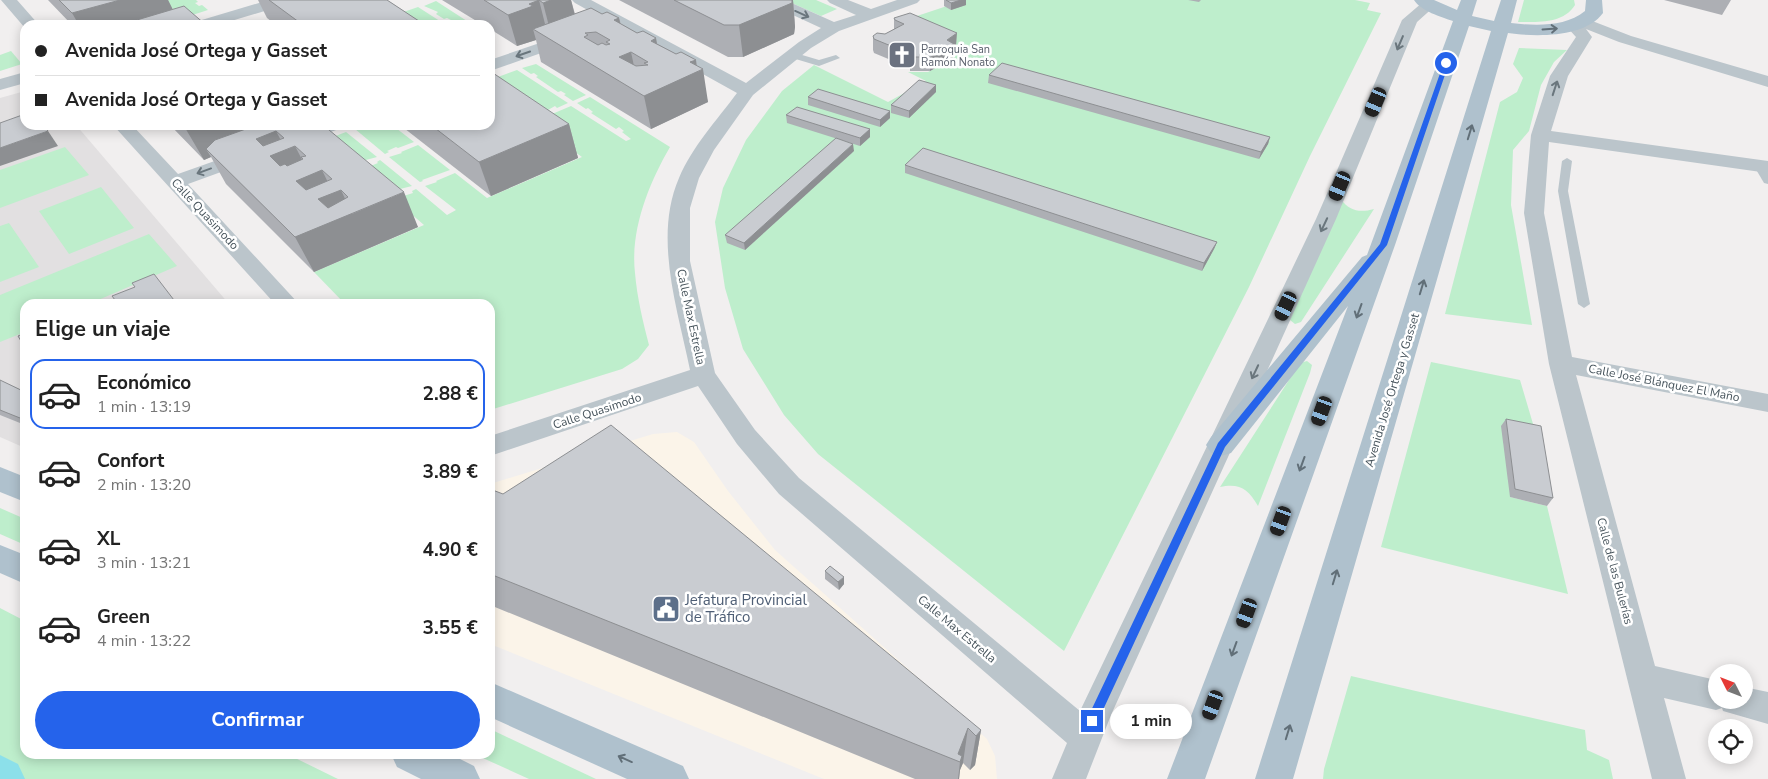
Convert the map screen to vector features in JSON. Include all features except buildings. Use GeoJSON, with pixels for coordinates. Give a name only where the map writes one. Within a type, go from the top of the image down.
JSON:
{"type":"FeatureCollection","features":[{"type":"Feature","properties":{"kind":"main road","name":"Avenida José Ortega y Gasset"},"geometry":{"type":"LineString","coordinates":[[1274,779],[1509,0]]}},
{"type":"Feature","properties":{"kind":"main road"},"geometry":{"type":"LineString","coordinates":[[1423,1],[1465,9],[1501,27],[1550,29],[1578,24],[1594,13],[1594,0]]}},
{"type":"Feature","properties":{"kind":"main road"},"geometry":{"type":"LineString","coordinates":[[1186,779],[1383,245],[1465,9]]}},
{"type":"Feature","properties":{"kind":"main road"},"geometry":{"type":"LineString","coordinates":[[1221,445],[1383,245]]}},
{"type":"Feature","properties":{"kind":"main road"},"geometry":{"type":"LineString","coordinates":[[0,479],[20,488]]}},
{"type":"Feature","properties":{"kind":"main road"},"geometry":{"type":"LineString","coordinates":[[0,558],[20,568]]}},
{"type":"Feature","properties":{"kind":"main road"},"geometry":{"type":"LineString","coordinates":[[495,701],[670,779]]}},
{"type":"Feature","properties":{"kind":"main road"},"geometry":{"type":"LineString","coordinates":[[420,759],[461,779]]}},
{"type":"Feature","properties":{"kind":"street"},"geometry":{"type":"LineString","coordinates":[[9,0],[27,20]]}},
{"type":"Feature","properties":{"kind":"street"},"geometry":{"type":"LineString","coordinates":[[218,20],[286,0]]}},
{"type":"Feature","properties":{"kind":"street"},"geometry":{"type":"LineString","coordinates":[[580,0],[747,91]]}},
{"type":"Feature","properties":{"kind":"street"},"geometry":{"type":"LineString","coordinates":[[772,0],[833,28]]}},
{"type":"Feature","properties":{"kind":"street"},"geometry":{"type":"LineString","coordinates":[[835,0],[868,14]]}},
{"type":"Feature","properties":{"kind":"street","name":"Calle Max Estrella"},"geometry":{"type":"LineString","coordinates":[[912,0],[868,14],[833,28],[792,55],[747,91],[705,150],[689,178],[680,208],[679,261],[703,375],[746,437],[789,486],[1085,737]]}},
{"type":"Feature","properties":{"kind":"street"},"geometry":{"type":"LineString","coordinates":[[1069,779],[1085,737],[1326,219],[1410,20],[1423,1]]}},
{"type":"Feature","properties":{"kind":"street"},"geometry":{"type":"LineString","coordinates":[[596,29],[618,21]]}},
{"type":"Feature","properties":{"kind":"street"},"geometry":{"type":"LineString","coordinates":[[1578,24],[1768,82]]}},
{"type":"Feature","properties":{"kind":"street","name":"Calle de las Bulerías"},"geometry":{"type":"LineString","coordinates":[[1578,24],[1584,37],[1559,76],[1540,135],[1534,213],[1561,364],[1669,779]]}},
{"type":"Feature","properties":{"kind":"street"},"geometry":{"type":"LineString","coordinates":[[495,64],[580,34]]}},
{"type":"Feature","properties":{"kind":"street"},"geometry":{"type":"LineString","coordinates":[[0,85],[20,79]]}},
{"type":"Feature","properties":{"kind":"street","name":"Calle Quasimodo"},"geometry":{"type":"LineString","coordinates":[[127,130],[283,299]]}},
{"type":"Feature","properties":{"kind":"street"},"geometry":{"type":"LineString","coordinates":[[175,182],[318,130]]}},
{"type":"Feature","properties":{"kind":"street"},"geometry":{"type":"LineString","coordinates":[[1540,135],[1765,171]]}},
{"type":"Feature","properties":{"kind":"street","name":"Calle José Blánquez El Maño"},"geometry":{"type":"LineString","coordinates":[[1561,364],[1768,402]]}},
{"type":"Feature","properties":{"kind":"street","name":"Calle Quasimodo"},"geometry":{"type":"LineString","coordinates":[[495,444],[703,375]]}},
{"type":"Feature","properties":{"kind":"street"},"geometry":{"type":"LineString","coordinates":[[1644,678],[1708,694]]}},
{"type":"Feature","properties":{"kind":"street"},"geometry":{"type":"LineString","coordinates":[[1753,704],[1768,708]]}},
{"type":"Feature","properties":{"kind":"lane"},"geometry":{"type":"LineString","coordinates":[[792,55],[819,63],[836,58]]}},
{"type":"Feature","properties":{"kind":"lane"},"geometry":{"type":"LineString","coordinates":[[1567,161],[1562,191],[1584,304]]}},
{"type":"Feature","properties":{"kind":"shaded area"},"geometry":{"type":"Polygon","coordinates":[[[20,92],[20,130],[80,130],[225,299],[20,299],[20,446],[0,437],[0,98],[20,92]]]}},
{"type":"Feature","properties":{"kind":"shaded area","name":"Jefatura Provincial de Tráfico"},"geometry":{"type":"Polygon","coordinates":[[[677,432],[694,442],[728,491],[775,550],[987,739],[995,756],[997,779],[824,779],[495,646],[495,482],[653,434],[677,432]]]}},
{"type":"Feature","properties":{"kind":"green space"},"geometry":{"type":"Polygon","coordinates":[[[163,0],[196,0],[198,2],[195,3],[199,6],[202,5],[208,10],[183,18],[163,0]]]}},
{"type":"Feature","properties":{"kind":"green space"},"geometry":{"type":"Polygon","coordinates":[[[785,0],[816,0],[837,9],[821,16],[785,0]]]}},
{"type":"Feature","properties":{"kind":"green space"},"geometry":{"type":"Polygon","coordinates":[[[965,0],[1355,0],[1370,3],[1367,10],[1381,13],[1310,156],[1249,287],[1064,651],[818,454],[784,415],[743,349],[725,288],[715,222],[723,188],[746,140],[782,91],[814,65],[888,102],[926,81],[908,72],[928,72],[953,58],[946,54],[956,46],[899,22],[965,0]]]}},
{"type":"Feature","properties":{"kind":"green space"},"geometry":{"type":"Polygon","coordinates":[[[1524,0],[1574,0],[1575,5],[1564,16],[1557,19],[1542,22],[1518,22],[1524,0]]]}},
{"type":"Feature","properties":{"kind":"green space"},"geometry":{"type":"Polygon","coordinates":[[[436,1],[465,20],[444,19],[436,14],[438,12],[424,6],[436,1]]]}},
{"type":"Feature","properties":{"kind":"green space"},"geometry":{"type":"Polygon","coordinates":[[[418,7],[438,20],[398,20],[392,16],[418,7]]]}},
{"type":"Feature","properties":{"kind":"green space"},"geometry":{"type":"Polygon","coordinates":[[[1519,48],[1567,50],[1554,62],[1541,85],[1529,131],[1513,150],[1511,205],[1532,325],[1445,314],[1500,102],[1517,92],[1523,78],[1513,64],[1519,48]]]}},
{"type":"Feature","properties":{"kind":"green space"},"geometry":{"type":"Polygon","coordinates":[[[11,51],[20,62],[20,65],[0,71],[0,55],[11,51]]]}},
{"type":"Feature","properties":{"kind":"green space"},"geometry":{"type":"Polygon","coordinates":[[[536,64],[586,95],[573,101],[564,95],[566,94],[561,91],[558,92],[536,77],[538,76],[534,73],[531,74],[522,68],[536,64]]]}},
{"type":"Feature","properties":{"kind":"green space"},"geometry":{"type":"Polygon","coordinates":[[[517,70],[568,103],[557,108],[555,106],[548,110],[550,111],[530,120],[495,85],[495,78],[517,70]]]}},
{"type":"Feature","properties":{"kind":"green space"},"geometry":{"type":"Polygon","coordinates":[[[590,97],[670,147],[648,191],[635,240],[636,282],[640,309],[649,345],[638,359],[622,369],[495,408],[495,299],[340,299],[314,272],[424,225],[394,199],[413,193],[412,191],[416,189],[447,215],[456,210],[425,186],[455,173],[487,198],[582,157],[533,122],[571,106],[626,141],[631,139],[619,127],[616,129],[591,113],[593,112],[588,108],[586,109],[577,103],[590,97]]]}},
{"type":"Feature","properties":{"kind":"green space"},"geometry":{"type":"Polygon","coordinates":[[[356,130],[398,130],[414,142],[396,147],[385,154],[356,130]]]}},
{"type":"Feature","properties":{"kind":"green space"},"geometry":{"type":"Polygon","coordinates":[[[346,132],[377,157],[362,161],[325,140],[346,132]]]}},
{"type":"Feature","properties":{"kind":"green space"},"geometry":{"type":"Polygon","coordinates":[[[418,145],[450,170],[420,182],[389,157],[418,145]]]}},
{"type":"Feature","properties":{"kind":"green space"},"geometry":{"type":"Polygon","coordinates":[[[65,147],[89,175],[0,208],[0,170],[65,147]]]}},
{"type":"Feature","properties":{"kind":"green space"},"geometry":{"type":"Polygon","coordinates":[[[380,160],[412,186],[396,190],[368,167],[378,163],[380,160]]]}},
{"type":"Feature","properties":{"kind":"green space"},"geometry":{"type":"Polygon","coordinates":[[[101,187],[134,228],[69,254],[39,211],[101,187]]]}},
{"type":"Feature","properties":{"kind":"green space"},"geometry":{"type":"Polygon","coordinates":[[[1341,199],[1355,210],[1374,209],[1301,322],[1295,324],[1290,320],[1341,199]]]}},
{"type":"Feature","properties":{"kind":"green space"},"geometry":{"type":"Polygon","coordinates":[[[9,223],[39,267],[0,282],[0,226],[9,223]]]}},
{"type":"Feature","properties":{"kind":"green space"},"geometry":{"type":"Polygon","coordinates":[[[149,234],[177,266],[101,299],[20,299],[20,334],[0,342],[0,295],[149,234]]]}},
{"type":"Feature","properties":{"kind":"green space"},"geometry":{"type":"Polygon","coordinates":[[[1307,361],[1312,365],[1310,373],[1258,506],[1251,495],[1243,489],[1233,486],[1220,487],[1300,363],[1307,361]]]}},
{"type":"Feature","properties":{"kind":"green space"},"geometry":{"type":"Polygon","coordinates":[[[1431,362],[1520,380],[1536,434],[1510,497],[1547,506],[1568,594],[1381,547],[1431,362]]]}},
{"type":"Feature","properties":{"kind":"green space"},"geometry":{"type":"Polygon","coordinates":[[[0,508],[20,517],[20,543],[0,534],[0,508]]]}},
{"type":"Feature","properties":{"kind":"green space"},"geometry":{"type":"Polygon","coordinates":[[[0,608],[20,618],[20,759],[297,759],[338,779],[0,779],[0,608]]]}},
{"type":"Feature","properties":{"kind":"green space"},"geometry":{"type":"Polygon","coordinates":[[[1351,676],[1585,730],[1587,750],[1609,760],[1613,779],[1323,779],[1324,769],[1351,676]]]}},
{"type":"Feature","properties":{"kind":"green space"},"geometry":{"type":"Polygon","coordinates":[[[495,731],[596,779],[529,779],[485,759],[495,759],[495,731]]]}},
{"type":"Feature","properties":{"kind":"place","name":"Parroquia San Ramón Nonato"},"geometry":{"type":"Point","coordinates":[902,55]}},
{"type":"Feature","properties":{"kind":"place","name":"Jefatura Provincial de Tráfico"},"geometry":{"type":"Point","coordinates":[666,609]}},
{"type":"Feature","properties":{"kind":"route"},"geometry":{"type":"LineString","coordinates":[[1092,721],[1221,445],[1383,245],[1446,63]]}}]}
